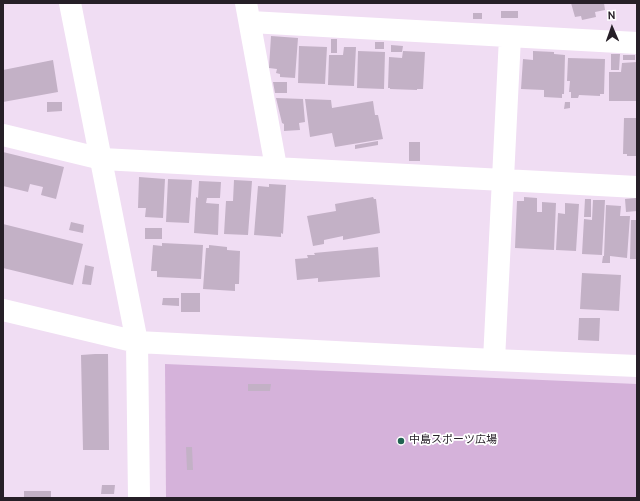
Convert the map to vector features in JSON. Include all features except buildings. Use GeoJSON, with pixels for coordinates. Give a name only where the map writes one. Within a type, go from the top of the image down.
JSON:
{"type":"FeatureCollection","features":[{"type":"Feature","properties":{"kind":"street"},"geometry":{"type":"LineString","coordinates":[[70,3],[137,342],[139,498]]}},
{"type":"Feature","properties":{"kind":"street"},"geometry":{"type":"LineString","coordinates":[[276,168],[248,13],[510,37],[637,43]]}},
{"type":"Feature","properties":{"kind":"street"},"geometry":{"type":"LineString","coordinates":[[494,360],[510,37]]}},
{"type":"Feature","properties":{"kind":"street"},"geometry":{"type":"LineString","coordinates":[[3,135],[102,159],[637,187]]}},
{"type":"Feature","properties":{"kind":"street"},"geometry":{"type":"LineString","coordinates":[[3,310],[137,342],[637,366]]}},
{"type":"Feature","properties":{"kind":"shaded area","name":"中島スポーツ広場"},"geometry":{"type":"Polygon","coordinates":[[[165,364],[637,384],[637,498],[166,498],[165,364]]]}},
{"type":"Feature","properties":{"kind":"place","name":"中島スポーツ広場"},"geometry":{"type":"Point","coordinates":[401,441]}}]}
